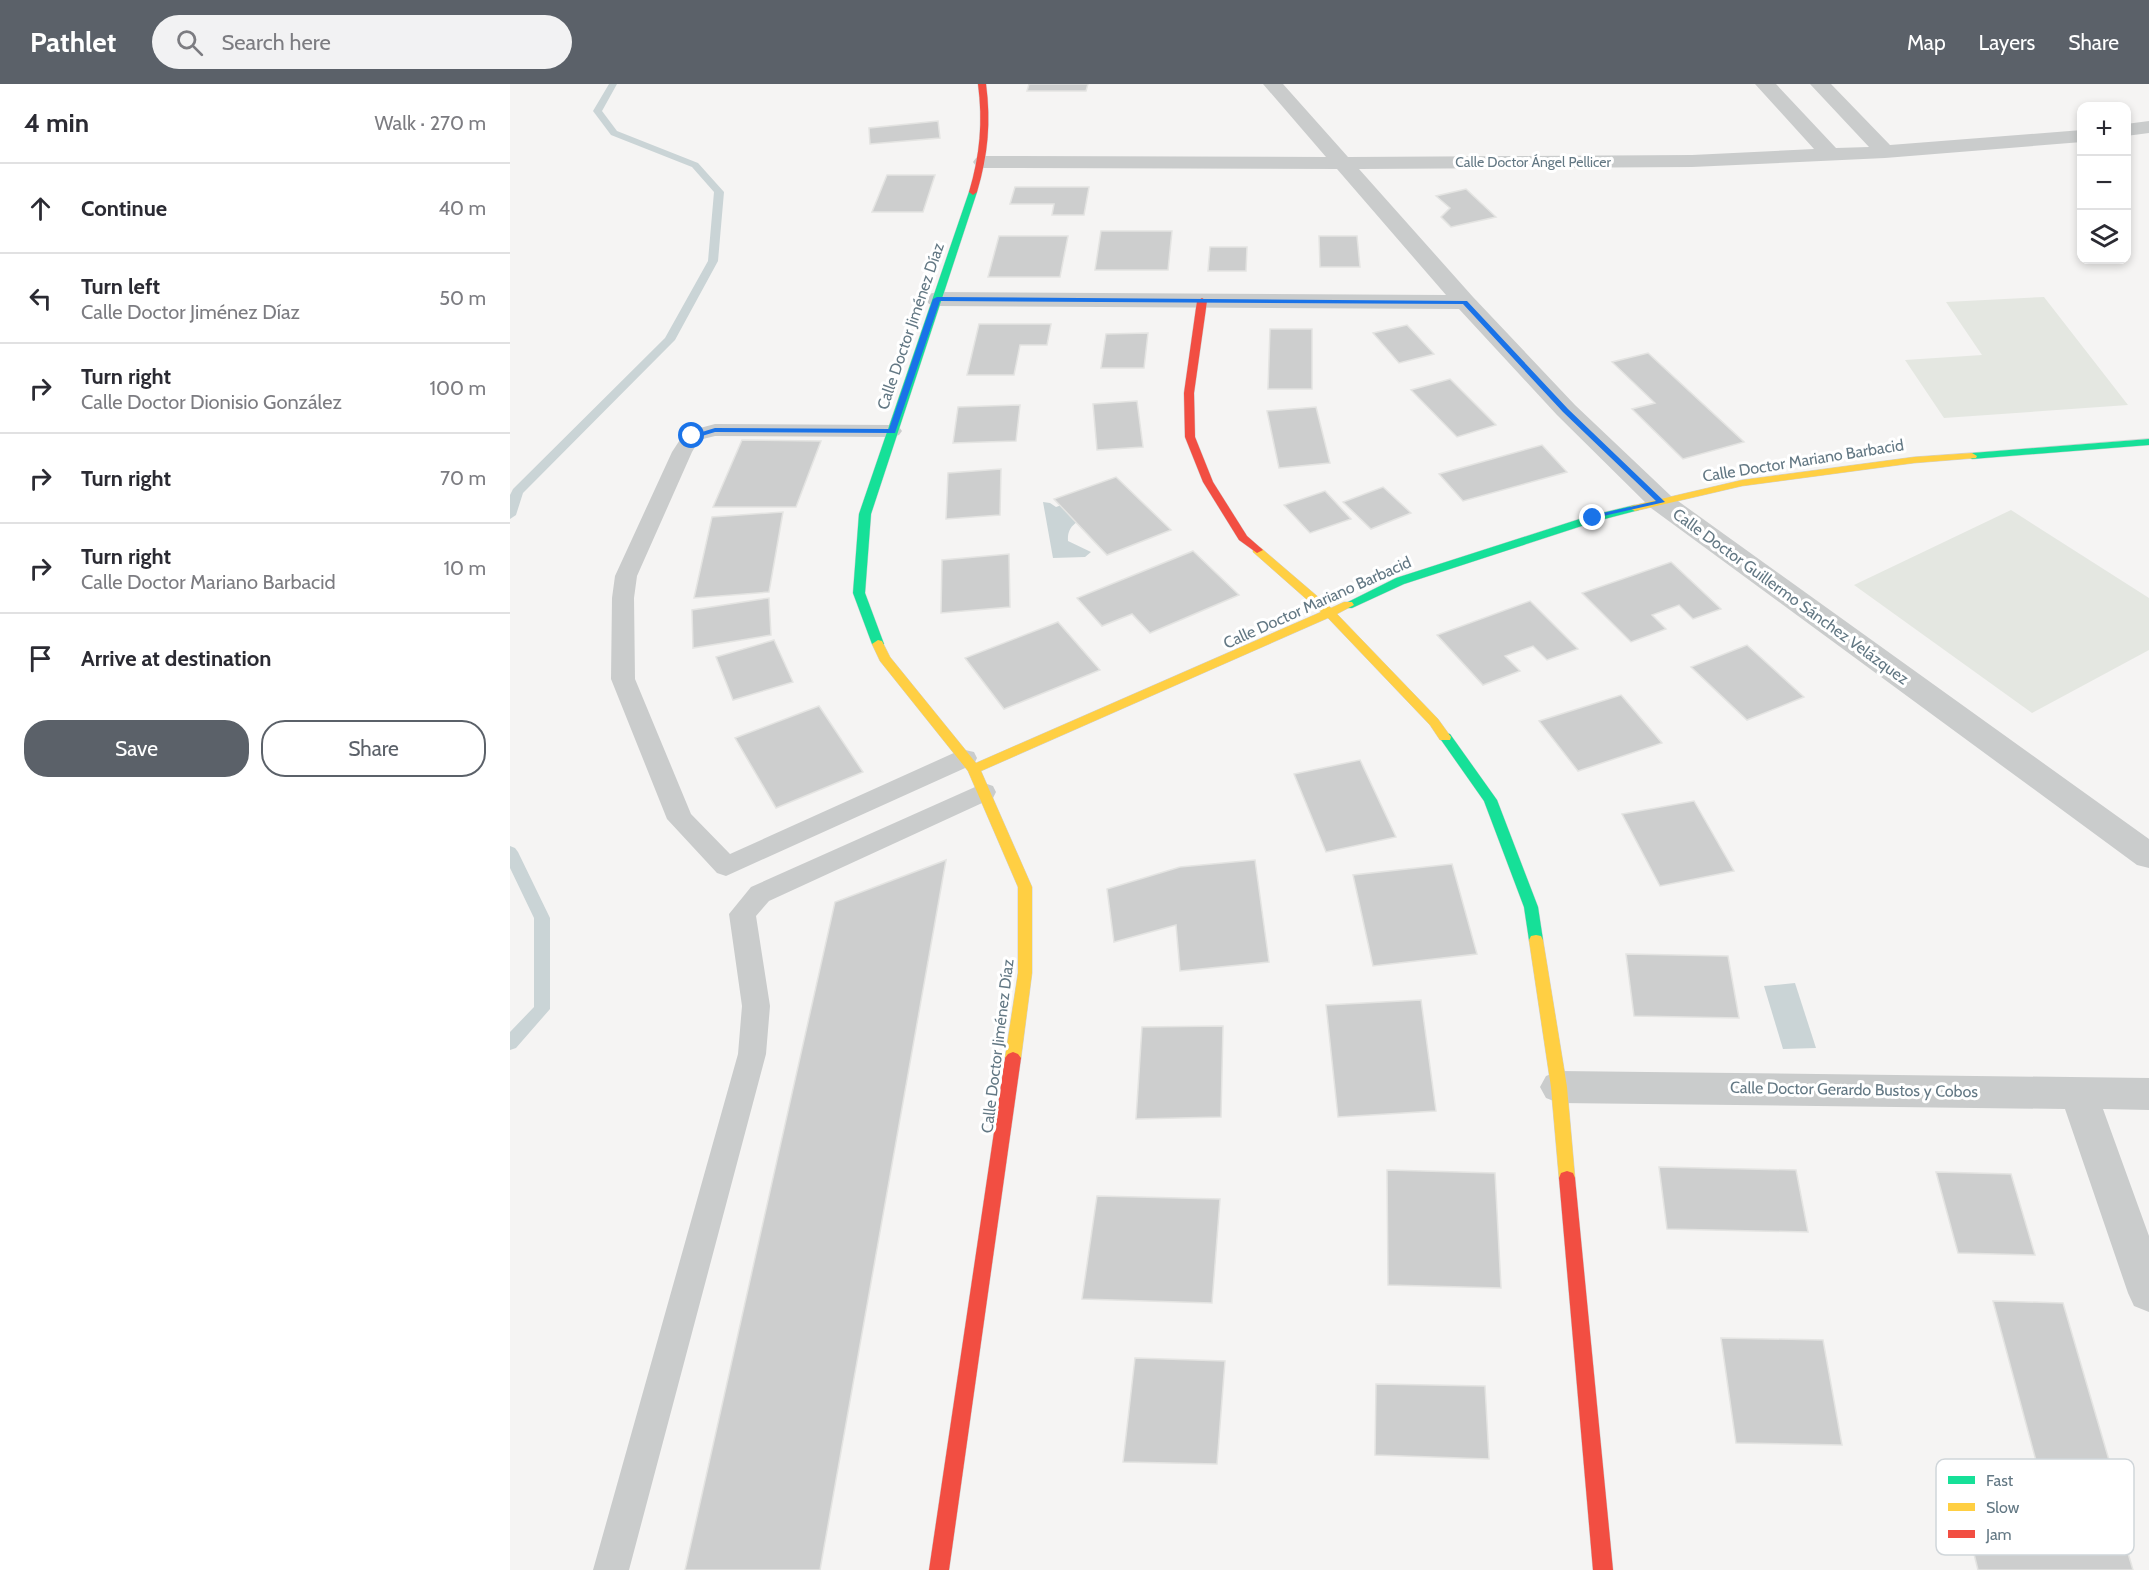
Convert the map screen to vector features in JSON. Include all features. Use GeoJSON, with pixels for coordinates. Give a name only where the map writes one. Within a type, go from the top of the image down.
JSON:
{"type":"FeatureCollection","features":[{"type":"Feature","properties":{"kind":"street","name":"Calle Doctor Jiménez Díaz"},"geometry":{"type":"LineString","coordinates":[[939,1570],[1025,973],[1025,887],[974,773],[884,658],[859,593],[865,514],[983,162],[987,117],[982,84]]}},
{"type":"Feature","properties":{"kind":"street","name":"Calle Doctor Guillermo Sánchez Velázquez"},"geometry":{"type":"LineString","coordinates":[[1273,84],[1465,302],[1566,410],[1661,502],[2149,856]]}},
{"type":"Feature","properties":{"kind":"street"},"geometry":{"type":"LineString","coordinates":[[1766,84],[1831,154]]}},
{"type":"Feature","properties":{"kind":"street"},"geometry":{"type":"LineString","coordinates":[[1820,84],[1885,152]]}},
{"type":"Feature","properties":{"kind":"street"},"geometry":{"type":"LineString","coordinates":[[2131,129],[2149,127]]}},
{"type":"Feature","properties":{"kind":"street","name":"Calle Doctor Ángel Pellicer"},"geometry":{"type":"LineString","coordinates":[[983,162],[1692,161],[1885,152],[2077,136]]}},
{"type":"Feature","properties":{"kind":"street"},"geometry":{"type":"LineString","coordinates":[[937,299],[1465,302]]}},
{"type":"Feature","properties":{"kind":"street"},"geometry":{"type":"LineString","coordinates":[[1202,301],[1189,393],[1190,437],[1208,482],[1243,538],[1329,613],[1434,722],[1490,800],[1531,907],[1559,1087],[1603,1570]]}},
{"type":"Feature","properties":{"kind":"street","name":"Calle Doctor Mariano Barbacid"},"geometry":{"type":"LineString","coordinates":[[974,773],[1400,581],[1593,518],[1742,483],[1914,460],[2149,442]]}},
{"type":"Feature","properties":{"kind":"street","name":"Calle Doctor Gerardo Bustos y Cobos"},"geometry":{"type":"LineString","coordinates":[[1559,1087],[2149,1094]]}},
{"type":"Feature","properties":{"kind":"street"},"geometry":{"type":"LineString","coordinates":[[2078,1092],[2149,1293]]}},
{"type":"Feature","properties":{"kind":"lane"},"geometry":{"type":"LineString","coordinates":[[892,431],[715,430],[692,436],[681,452],[626,576],[623,598],[623,679],[680,819],[726,866],[974,773]]}},
{"type":"Feature","properties":{"kind":"lane"},"geometry":{"type":"LineString","coordinates":[[610,1570],[752,1054],[756,1006],[742,914],[760,894],[974,773]]}},
{"type":"Feature","properties":{"kind":"shaded area"},"geometry":{"type":"Polygon","coordinates":[[[2044,297],[2128,405],[1944,418],[1905,360],[1982,355],[1946,302],[2044,297]]]}},
{"type":"Feature","properties":{"kind":"shaded area"},"geometry":{"type":"Polygon","coordinates":[[[1084,497],[1091,515],[1071,527],[1068,541],[1091,552],[1085,557],[1053,558],[1043,502],[1056,507],[1084,497]]]}},
{"type":"Feature","properties":{"kind":"shaded area"},"geometry":{"type":"Polygon","coordinates":[[[2011,510],[2149,598],[2149,650],[2032,713],[1854,585],[2011,510]]]}},
{"type":"Feature","properties":{"kind":"shaded area"},"geometry":{"type":"Polygon","coordinates":[[[1795,983],[1816,1048],[1783,1049],[1764,986],[1795,983]]]}},
{"type":"Feature","properties":{"kind":"building"},"geometry":{"type":"Polygon","coordinates":[[[1029,84],[1088,84],[1086,91],[1027,91],[1029,84]]]}},
{"type":"Feature","properties":{"kind":"building"},"geometry":{"type":"Polygon","coordinates":[[[938,121],[940,138],[870,144],[869,128],[938,121]]]}},
{"type":"Feature","properties":{"kind":"building"},"geometry":{"type":"Polygon","coordinates":[[[887,175],[935,175],[923,212],[872,212],[887,175]]]}},
{"type":"Feature","properties":{"kind":"building"},"geometry":{"type":"Polygon","coordinates":[[[1015,187],[1089,187],[1084,215],[1052,215],[1054,204],[1010,204],[1015,187]]]}},
{"type":"Feature","properties":{"kind":"building"},"geometry":{"type":"Polygon","coordinates":[[[1466,189],[1496,217],[1451,227],[1441,217],[1450,208],[1436,196],[1466,189]]]}},
{"type":"Feature","properties":{"kind":"building"},"geometry":{"type":"Polygon","coordinates":[[[1101,231],[1172,231],[1168,270],[1095,270],[1101,231]]]}},
{"type":"Feature","properties":{"kind":"building"},"geometry":{"type":"Polygon","coordinates":[[[999,236],[1068,236],[1060,277],[988,277],[999,236]]]}},
{"type":"Feature","properties":{"kind":"building"},"geometry":{"type":"Polygon","coordinates":[[[1319,236],[1357,236],[1360,267],[1320,267],[1319,236]]]}},
{"type":"Feature","properties":{"kind":"building"},"geometry":{"type":"Polygon","coordinates":[[[1210,247],[1247,247],[1246,271],[1208,271],[1210,247]]]}},
{"type":"Feature","properties":{"kind":"building"},"geometry":{"type":"Polygon","coordinates":[[[979,324],[1051,324],[1047,345],[1020,345],[1014,375],[967,375],[979,324]]]}},
{"type":"Feature","properties":{"kind":"building"},"geometry":{"type":"Polygon","coordinates":[[[1407,325],[1434,354],[1399,363],[1373,333],[1407,325]]]}},
{"type":"Feature","properties":{"kind":"building"},"geometry":{"type":"Polygon","coordinates":[[[1270,329],[1312,329],[1312,389],[1268,389],[1270,329]]]}},
{"type":"Feature","properties":{"kind":"building"},"geometry":{"type":"Polygon","coordinates":[[[1148,333],[1144,368],[1101,368],[1106,334],[1148,333]]]}},
{"type":"Feature","properties":{"kind":"building"},"geometry":{"type":"Polygon","coordinates":[[[1648,353],[1744,442],[1683,459],[1632,409],[1655,403],[1612,362],[1648,353]]]}},
{"type":"Feature","properties":{"kind":"building"},"geometry":{"type":"Polygon","coordinates":[[[1450,379],[1496,425],[1457,437],[1411,390],[1450,379]]]}},
{"type":"Feature","properties":{"kind":"building"},"geometry":{"type":"Polygon","coordinates":[[[1137,401],[1143,447],[1097,450],[1093,404],[1137,401]]]}},
{"type":"Feature","properties":{"kind":"building"},"geometry":{"type":"Polygon","coordinates":[[[1020,405],[1016,441],[953,443],[958,407],[1020,405]]]}},
{"type":"Feature","properties":{"kind":"building"},"geometry":{"type":"Polygon","coordinates":[[[1316,407],[1330,463],[1279,468],[1267,411],[1316,407]]]}},
{"type":"Feature","properties":{"kind":"building"},"geometry":{"type":"Polygon","coordinates":[[[742,440],[821,441],[796,507],[713,507],[742,440]]]}},
{"type":"Feature","properties":{"kind":"building"},"geometry":{"type":"Polygon","coordinates":[[[1542,445],[1567,472],[1463,501],[1439,474],[1542,445]]]}},
{"type":"Feature","properties":{"kind":"building"},"geometry":{"type":"Polygon","coordinates":[[[1001,469],[1000,515],[946,519],[948,473],[1001,469]]]}},
{"type":"Feature","properties":{"kind":"building"},"geometry":{"type":"Polygon","coordinates":[[[1116,477],[1171,530],[1107,555],[1054,499],[1116,477]]]}},
{"type":"Feature","properties":{"kind":"building"},"geometry":{"type":"Polygon","coordinates":[[[1383,487],[1411,513],[1371,529],[1343,502],[1383,487]]]}},
{"type":"Feature","properties":{"kind":"building"},"geometry":{"type":"Polygon","coordinates":[[[1325,491],[1351,519],[1310,533],[1284,505],[1325,491]]]}},
{"type":"Feature","properties":{"kind":"building"},"geometry":{"type":"Polygon","coordinates":[[[783,512],[769,592],[694,598],[712,517],[783,512]]]}},
{"type":"Feature","properties":{"kind":"building"},"geometry":{"type":"Polygon","coordinates":[[[1193,551],[1239,595],[1150,633],[1132,614],[1102,626],[1077,598],[1193,551]]]}},
{"type":"Feature","properties":{"kind":"building"},"geometry":{"type":"Polygon","coordinates":[[[1009,554],[1010,607],[941,613],[942,560],[1009,554]]]}},
{"type":"Feature","properties":{"kind":"building"},"geometry":{"type":"Polygon","coordinates":[[[1671,562],[1721,609],[1693,619],[1679,605],[1652,615],[1666,629],[1631,642],[1582,593],[1671,562]]]}},
{"type":"Feature","properties":{"kind":"building"},"geometry":{"type":"Polygon","coordinates":[[[769,598],[771,635],[693,648],[692,610],[769,598]]]}},
{"type":"Feature","properties":{"kind":"building"},"geometry":{"type":"Polygon","coordinates":[[[1530,601],[1578,649],[1547,660],[1533,646],[1505,656],[1520,671],[1483,685],[1437,635],[1530,601]]]}},
{"type":"Feature","properties":{"kind":"building"},"geometry":{"type":"Polygon","coordinates":[[[1058,622],[1100,670],[1004,709],[965,658],[1058,622]]]}},
{"type":"Feature","properties":{"kind":"building"},"geometry":{"type":"Polygon","coordinates":[[[774,640],[793,682],[733,700],[716,657],[774,640]]]}},
{"type":"Feature","properties":{"kind":"building"},"geometry":{"type":"Polygon","coordinates":[[[1747,645],[1804,697],[1747,720],[1691,667],[1747,645]]]}},
{"type":"Feature","properties":{"kind":"building"},"geometry":{"type":"Polygon","coordinates":[[[1621,695],[1662,743],[1578,771],[1539,721],[1621,695]]]}},
{"type":"Feature","properties":{"kind":"building"},"geometry":{"type":"Polygon","coordinates":[[[819,706],[863,772],[776,808],[735,738],[819,706]]]}},
{"type":"Feature","properties":{"kind":"building"},"geometry":{"type":"Polygon","coordinates":[[[1360,760],[1396,837],[1326,852],[1294,774],[1360,760]]]}},
{"type":"Feature","properties":{"kind":"building"},"geometry":{"type":"Polygon","coordinates":[[[1694,801],[1734,871],[1660,886],[1622,814],[1694,801]]]}},
{"type":"Feature","properties":{"kind":"building"},"geometry":{"type":"Polygon","coordinates":[[[946,860],[820,1570],[685,1570],[835,902],[946,860]]]}},
{"type":"Feature","properties":{"kind":"building"},"geometry":{"type":"Polygon","coordinates":[[[1255,860],[1269,962],[1180,971],[1176,925],[1114,942],[1107,889],[1180,867],[1255,860]]]}},
{"type":"Feature","properties":{"kind":"building"},"geometry":{"type":"Polygon","coordinates":[[[1452,864],[1477,954],[1373,966],[1353,875],[1452,864]]]}},
{"type":"Feature","properties":{"kind":"building"},"geometry":{"type":"Polygon","coordinates":[[[1626,954],[1728,956],[1739,1018],[1634,1016],[1626,954]]]}},
{"type":"Feature","properties":{"kind":"building"},"geometry":{"type":"Polygon","coordinates":[[[1421,1000],[1436,1111],[1338,1117],[1326,1005],[1421,1000]]]}},
{"type":"Feature","properties":{"kind":"building"},"geometry":{"type":"Polygon","coordinates":[[[1223,1026],[1221,1117],[1136,1119],[1142,1027],[1223,1026]]]}},
{"type":"Feature","properties":{"kind":"building"},"geometry":{"type":"Polygon","coordinates":[[[1659,1167],[1796,1170],[1808,1232],[1667,1229],[1659,1167]]]}},
{"type":"Feature","properties":{"kind":"building"},"geometry":{"type":"Polygon","coordinates":[[[1387,1170],[1495,1173],[1501,1288],[1388,1285],[1387,1170]]]}},
{"type":"Feature","properties":{"kind":"building"},"geometry":{"type":"Polygon","coordinates":[[[1936,1172],[2011,1174],[2035,1255],[1958,1253],[1936,1172]]]}},
{"type":"Feature","properties":{"kind":"building"},"geometry":{"type":"Polygon","coordinates":[[[1097,1196],[1220,1199],[1212,1303],[1082,1299],[1097,1196]]]}},
{"type":"Feature","properties":{"kind":"building"},"geometry":{"type":"Polygon","coordinates":[[[1993,1301],[2063,1303],[2109,1459],[2036,1459],[1993,1301]]]}},
{"type":"Feature","properties":{"kind":"building"},"geometry":{"type":"Polygon","coordinates":[[[1721,1338],[1823,1340],[1842,1445],[1736,1443],[1721,1338]]]}},
{"type":"Feature","properties":{"kind":"building"},"geometry":{"type":"Polygon","coordinates":[[[1135,1358],[1225,1361],[1217,1464],[1123,1462],[1135,1358]]]}},
{"type":"Feature","properties":{"kind":"building"},"geometry":{"type":"Polygon","coordinates":[[[1376,1384],[1485,1386],[1489,1459],[1375,1455],[1376,1384]]]}},
{"type":"Feature","properties":{"kind":"building"},"geometry":{"type":"Polygon","coordinates":[[[1974,1555],[2129,1555],[2133,1570],[1978,1570],[1974,1555]]]}},
{"type":"Feature","properties":{"kind":"waterway"},"geometry":{"type":"LineString","coordinates":[[510,515],[517,492],[670,340],[713,261],[719,192],[695,165],[614,133],[597,111],[613,84]]}},
{"type":"Feature","properties":{"kind":"waterway"},"geometry":{"type":"LineString","coordinates":[[510,852],[542,918],[542,1009],[510,1043]]}},
{"type":"Feature","properties":{"kind":"traffic: fast"},"geometry":{"type":"LineString","coordinates":[[878,644],[859,593],[865,514],[973,192]]}},
{"type":"Feature","properties":{"kind":"traffic: fast"},"geometry":{"type":"LineString","coordinates":[[1972,456],[2149,442]]}},
{"type":"Feature","properties":{"kind":"traffic: fast"},"geometry":{"type":"LineString","coordinates":[[1348,605],[1400,581],[1593,518],[1635,508]]}},
{"type":"Feature","properties":{"kind":"traffic: fast"},"geometry":{"type":"LineString","coordinates":[[1445,737],[1490,800],[1531,907],[1536,940]]}},
{"type":"Feature","properties":{"kind":"traffic: slow"},"geometry":{"type":"LineString","coordinates":[[1635,508],[1742,483],[1914,460],[1972,456]]}},
{"type":"Feature","properties":{"kind":"traffic: slow"},"geometry":{"type":"LineString","coordinates":[[1257,550],[1329,613],[1434,722],[1445,737]]}},
{"type":"Feature","properties":{"kind":"traffic: slow"},"geometry":{"type":"LineString","coordinates":[[974,769],[1348,605]]}},
{"type":"Feature","properties":{"kind":"traffic: slow"},"geometry":{"type":"LineString","coordinates":[[878,644],[884,658],[974,769],[1025,887],[1025,973],[1013,1058]]}},
{"type":"Feature","properties":{"kind":"traffic: slow"},"geometry":{"type":"LineString","coordinates":[[1536,940],[1559,1087],[1567,1178]]}},
{"type":"Feature","properties":{"kind":"traffic: jam"},"geometry":{"type":"LineString","coordinates":[[973,192],[985,139],[982,84]]}},
{"type":"Feature","properties":{"kind":"traffic: jam"},"geometry":{"type":"LineString","coordinates":[[1202,301],[1189,393],[1190,437],[1208,482],[1243,538],[1257,550]]}},
{"type":"Feature","properties":{"kind":"traffic: jam"},"geometry":{"type":"LineString","coordinates":[[939,1570],[1013,1058]]}},
{"type":"Feature","properties":{"kind":"traffic: jam"},"geometry":{"type":"LineString","coordinates":[[1567,1178],[1603,1570]]}},
{"type":"Feature","properties":{"kind":"route"},"geometry":{"type":"LineString","coordinates":[[692,436],[715,430],[892,431],[937,299],[1465,302],[1566,410],[1661,502],[1593,518]]}}]}
